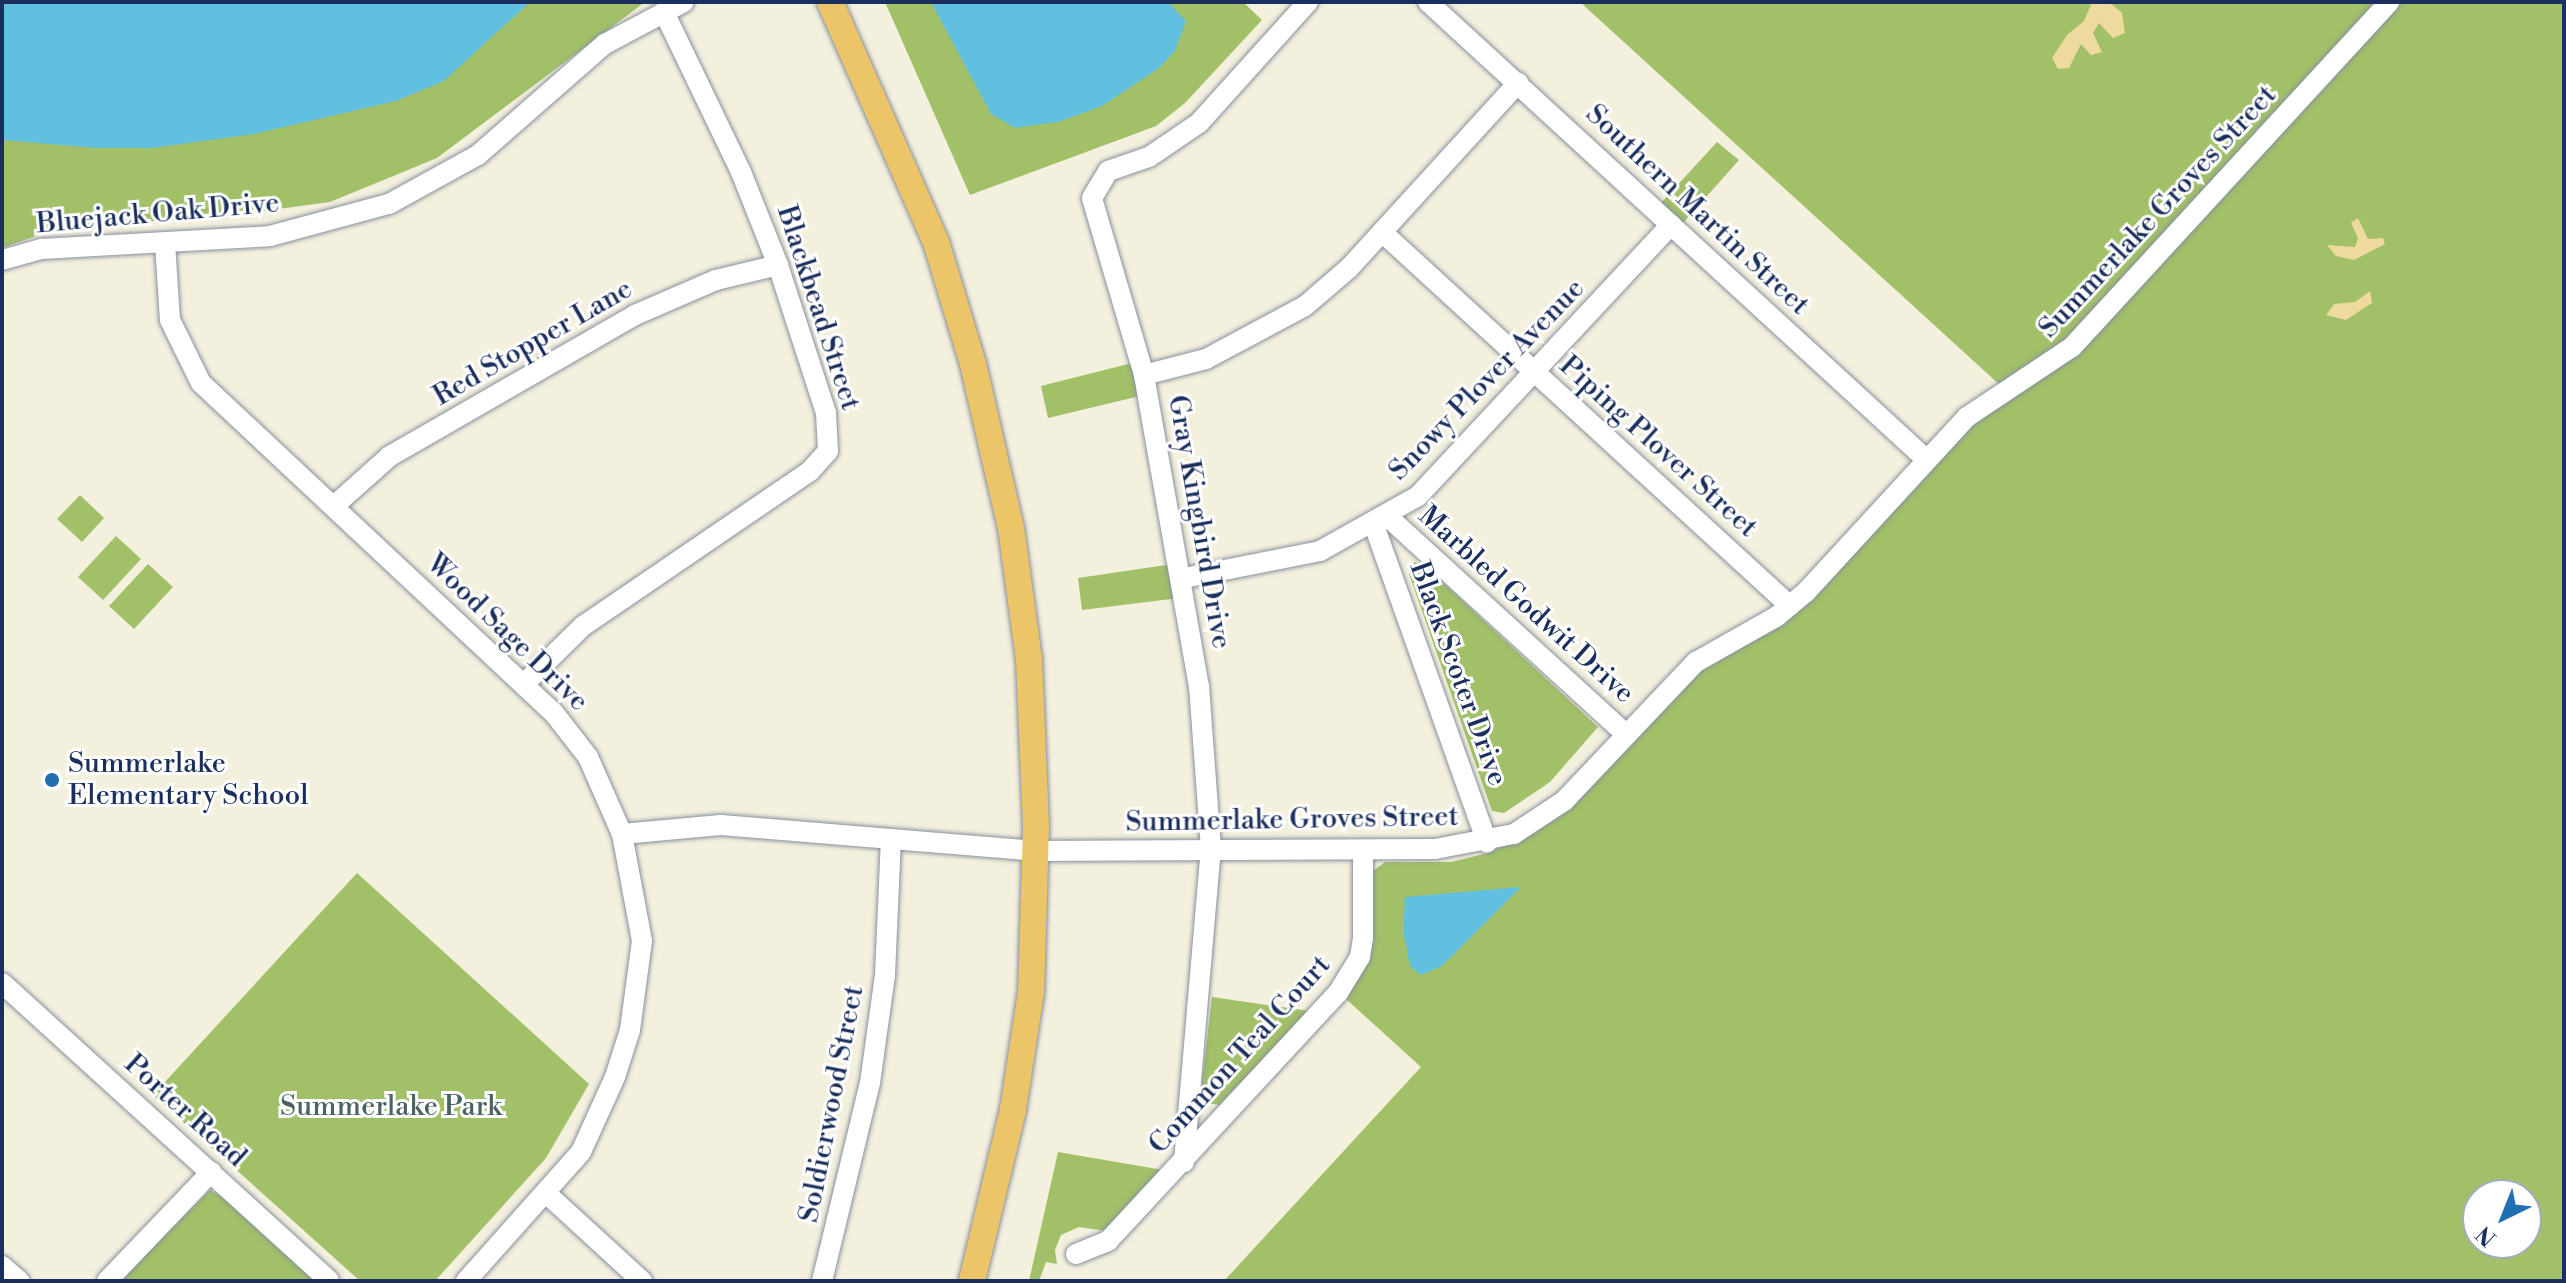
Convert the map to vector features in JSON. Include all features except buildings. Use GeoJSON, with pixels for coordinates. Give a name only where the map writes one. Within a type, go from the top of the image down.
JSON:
{"type":"FeatureCollection","features":[{"type":"Feature","properties":{"kind":"main road"},"geometry":{"type":"LineString","coordinates":[[830,2],[936,242],[976,379],[1011,528],[1029,659],[1036,851],[1031,992],[1013,1110],[972,1281]]}},
{"type":"Feature","properties":{"kind":"street","name":"Bluejack Oak Drive"},"geometry":{"type":"LineString","coordinates":[[2,260],[41,249],[270,236],[389,204],[478,155],[605,44],[684,2]]}},
{"type":"Feature","properties":{"kind":"street","name":"Gray Kingbird Drive"},"geometry":{"type":"LineString","coordinates":[[1184,1162],[1211,849],[1199,687],[1184,578],[1144,375],[1094,209],[1095,187],[1108,171],[1149,157],[1199,123],[1308,2]]}},
{"type":"Feature","properties":{"kind":"street","name":"Southern Martin Street"},"geometry":{"type":"LineString","coordinates":[[1428,2],[1927,460]]}},
{"type":"Feature","properties":{"kind":"street","name":"Summerlake Groves Street"},"geometry":{"type":"LineString","coordinates":[[622,834],[721,825],[1036,851],[1363,850],[1487,843],[1550,813],[1696,662],[1790,606],[1967,417],[2072,347],[2389,2]]}},
{"type":"Feature","properties":{"kind":"street","name":"Blackbead Street"},"geometry":{"type":"LineString","coordinates":[[525,683],[583,626],[810,471],[828,451],[826,413],[778,265],[741,172],[664,12]]}},
{"type":"Feature","properties":{"kind":"street"},"geometry":{"type":"LineString","coordinates":[[1144,375],[1206,359],[1277,324],[1328,287],[1518,83]]}},
{"type":"Feature","properties":{"kind":"street","name":"Snowy Plover Avenue"},"geometry":{"type":"LineString","coordinates":[[1184,578],[1298,557],[1381,521],[1440,477],[1671,225]]}},
{"type":"Feature","properties":{"kind":"street","name":"Piping Plover Street"},"geometry":{"type":"LineString","coordinates":[[1382,232],[1790,606]]}},
{"type":"Feature","properties":{"kind":"street","name":"Wood Sage Drive"},"geometry":{"type":"LineString","coordinates":[[165,243],[170,320],[201,383],[525,683],[588,757],[622,834],[642,941],[630,1030],[599,1118],[581,1152],[547,1194],[466,1281]]}},
{"type":"Feature","properties":{"kind":"street","name":"Red Stopper Lane"},"geometry":{"type":"LineString","coordinates":[[334,506],[390,456],[635,315],[716,280],[778,265]]}},
{"type":"Feature","properties":{"kind":"street","name":"Marbled Godwit Drive"},"geometry":{"type":"LineString","coordinates":[[1381,521],[1626,734]]}},
{"type":"Feature","properties":{"kind":"street","name":"Black Scoter Drive"},"geometry":{"type":"LineString","coordinates":[[1381,521],[1487,843]]}},
{"type":"Feature","properties":{"kind":"street","name":"Soldierwood Street"},"geometry":{"type":"LineString","coordinates":[[822,1281],[870,1083],[885,975],[891,839]]}},
{"type":"Feature","properties":{"kind":"street","name":"Common Teal Court"},"geometry":{"type":"LineString","coordinates":[[1076,1254],[1108,1241],[1184,1162],[1353,973],[1363,938],[1363,850]]}},
{"type":"Feature","properties":{"kind":"street","name":"Porter Road"},"geometry":{"type":"LineString","coordinates":[[2,983],[329,1281]]}},
{"type":"Feature","properties":{"kind":"street"},"geometry":{"type":"LineString","coordinates":[[107,1281],[211,1172]]}},
{"type":"Feature","properties":{"kind":"street"},"geometry":{"type":"LineString","coordinates":[[547,1194],[642,1281]]}},
{"type":"Feature","properties":{"kind":"street"},"geometry":{"type":"LineString","coordinates":[[2,1266],[19,1281]]}},
{"type":"Feature","properties":{"kind":"green space"},"geometry":{"type":"Polygon","coordinates":[[[2,2],[645,2],[437,158],[330,202],[212,218],[64,226],[2,248],[2,2]]]}},
{"type":"Feature","properties":{"kind":"green space"},"geometry":{"type":"Polygon","coordinates":[[[885,2],[1243,2],[1262,20],[1185,103],[1156,126],[970,195],[885,2]]]}},
{"type":"Feature","properties":{"kind":"green space"},"geometry":{"type":"Polygon","coordinates":[[[1580,2],[2564,2],[2564,1281],[1224,1281],[1421,1067],[1346,999],[1367,963],[1373,871],[1385,862],[1451,862],[1488,853],[1557,818],[1701,669],[1741,644],[2001,386],[1580,2]]]}},
{"type":"Feature","properties":{"kind":"green space"},"geometry":{"type":"Polygon","coordinates":[[[1717,142],[1739,160],[1683,223],[1661,203],[1717,142]]]}},
{"type":"Feature","properties":{"kind":"green space"},"geometry":{"type":"Polygon","coordinates":[[[1132,363],[1140,396],[1048,418],[1041,386],[1132,363]]]}},
{"type":"Feature","properties":{"kind":"green space"},"geometry":{"type":"Polygon","coordinates":[[[80,495],[104,518],[82,542],[57,519],[80,495]]]}},
{"type":"Feature","properties":{"kind":"green space"},"geometry":{"type":"Polygon","coordinates":[[[116,536],[141,559],[103,600],[78,577],[116,536]]]}},
{"type":"Feature","properties":{"kind":"green space"},"geometry":{"type":"Polygon","coordinates":[[[1414,562],[1423,564],[1598,727],[1550,782],[1504,813],[1492,811],[1409,574],[1414,562]]]}},
{"type":"Feature","properties":{"kind":"green space"},"geometry":{"type":"Polygon","coordinates":[[[148,564],[173,587],[134,629],[109,606],[148,564]]]}},
{"type":"Feature","properties":{"kind":"green space"},"geometry":{"type":"Polygon","coordinates":[[[1173,564],[1179,598],[1082,610],[1078,578],[1173,564]]]}},
{"type":"Feature","properties":{"kind":"green space","name":"Summerlake Park"},"geometry":{"type":"Polygon","coordinates":[[[357,873],[589,1084],[546,1158],[435,1281],[360,1281],[153,1095],[357,873]]]}},
{"type":"Feature","properties":{"kind":"green space"},"geometry":{"type":"Polygon","coordinates":[[[1212,997],[1309,1011],[1219,1105],[1208,1103],[1201,1091],[1212,997]]]}},
{"type":"Feature","properties":{"kind":"green space"},"geometry":{"type":"Polygon","coordinates":[[[1058,1152],[1163,1170],[1106,1231],[1079,1227],[1061,1235],[1055,1250],[1057,1264],[1046,1262],[1039,1281],[1029,1281],[1058,1152]]]}},
{"type":"Feature","properties":{"kind":"green space"},"geometry":{"type":"Polygon","coordinates":[[[210,1190],[224,1198],[314,1281],[119,1281],[210,1190]]]}},
{"type":"Feature","properties":{"kind":"sand"},"geometry":{"type":"Polygon","coordinates":[[[2092,2],[2109,2],[2122,13],[2125,33],[2113,38],[2099,23],[2093,33],[2102,52],[2091,55],[2081,44],[2069,68],[2058,69],[2052,58],[2067,35],[2084,21],[2092,2]]]}},
{"type":"Feature","properties":{"kind":"sand"},"geometry":{"type":"Polygon","coordinates":[[[2358,218],[2368,239],[2383,238],[2385,244],[2354,260],[2336,256],[2327,245],[2355,247],[2358,238],[2351,223],[2358,218]]]}},
{"type":"Feature","properties":{"kind":"sand"},"geometry":{"type":"Polygon","coordinates":[[[2370,291],[2372,303],[2346,320],[2326,315],[2334,304],[2355,302],[2370,291]]]}},
{"type":"Feature","properties":{"kind":"water"},"geometry":{"type":"Polygon","coordinates":[[[2,2],[530,2],[444,81],[396,101],[254,134],[152,148],[97,148],[2,140],[2,2]]]}},
{"type":"Feature","properties":{"kind":"water"},"geometry":{"type":"Polygon","coordinates":[[[931,2],[1168,2],[1186,21],[1175,51],[1158,69],[1102,106],[1058,122],[1015,128],[991,114],[931,2]]]}},
{"type":"Feature","properties":{"kind":"water"},"geometry":{"type":"Polygon","coordinates":[[[1521,887],[1442,966],[1421,975],[1410,966],[1403,930],[1405,897],[1521,887]]]}},
{"type":"Feature","properties":{"kind":"place","name":"Summerlake Elementary School"},"geometry":{"type":"Point","coordinates":[52,780]}}]}
